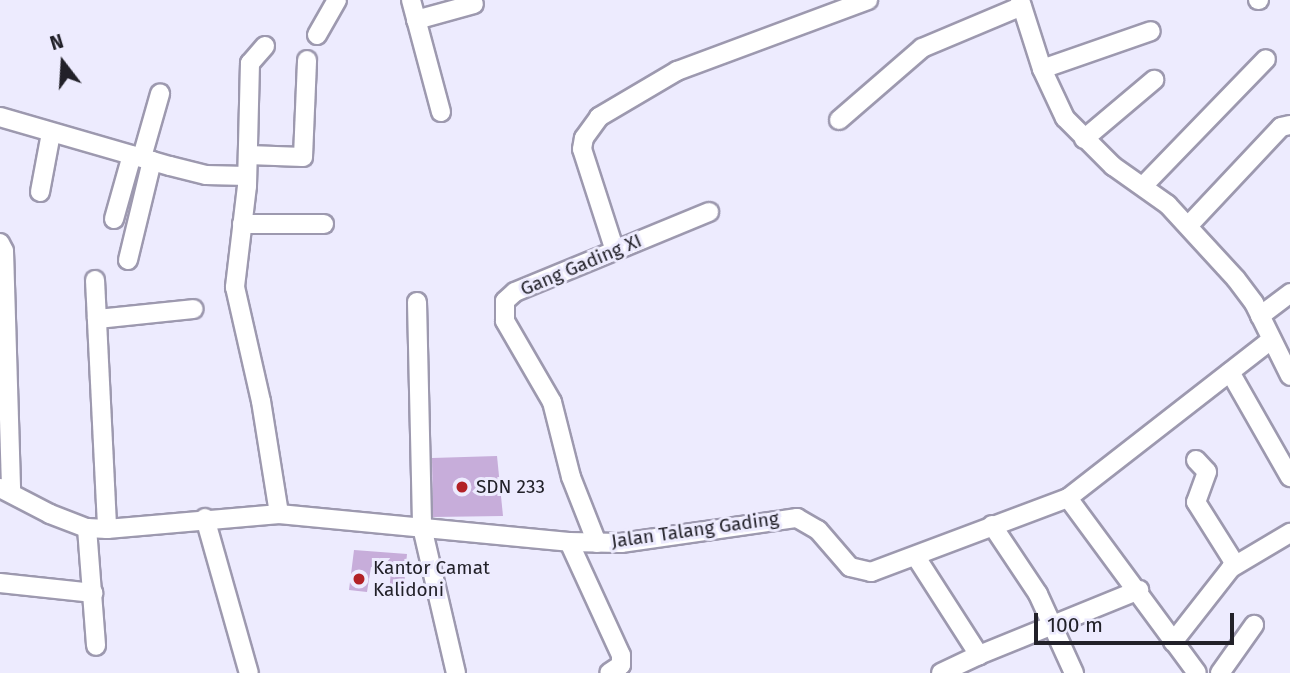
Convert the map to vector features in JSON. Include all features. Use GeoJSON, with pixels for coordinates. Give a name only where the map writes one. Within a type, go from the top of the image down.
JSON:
{"type":"FeatureCollection","features":[{"type":"Feature","properties":{"kind":"street"},"geometry":{"type":"LineString","coordinates":[[317,35],[337,0]]}},
{"type":"Feature","properties":{"kind":"street"},"geometry":{"type":"LineString","coordinates":[[411,0],[441,112]]}},
{"type":"Feature","properties":{"kind":"street"},"geometry":{"type":"LineString","coordinates":[[615,251],[582,149],[599,117],[677,71],[868,0]]}},
{"type":"Feature","properties":{"kind":"street"},"geometry":{"type":"LineString","coordinates":[[839,120],[922,48],[1021,3],[1042,69],[1058,107],[1084,139],[1144,185],[1189,225],[1246,290],[1290,376]]}},
{"type":"Feature","properties":{"kind":"street"},"geometry":{"type":"LineString","coordinates":[[416,20],[474,4]]}},
{"type":"Feature","properties":{"kind":"street"},"geometry":{"type":"LineString","coordinates":[[1042,69],[1151,31]]}},
{"type":"Feature","properties":{"kind":"street"},"geometry":{"type":"LineString","coordinates":[[265,46],[250,63],[247,176],[235,287],[261,401],[279,514]]}},
{"type":"Feature","properties":{"kind":"street"},"geometry":{"type":"LineString","coordinates":[[1144,185],[1266,59]]}},
{"type":"Feature","properties":{"kind":"street"},"geometry":{"type":"LineString","coordinates":[[248,155],[303,157],[307,60]]}},
{"type":"Feature","properties":{"kind":"street"},"geometry":{"type":"LineString","coordinates":[[1084,139],[1154,80]]}},
{"type":"Feature","properties":{"kind":"street"},"geometry":{"type":"LineString","coordinates":[[128,260],[142,158],[160,94]]}},
{"type":"Feature","properties":{"kind":"street"},"geometry":{"type":"LineString","coordinates":[[0,117],[206,175],[247,176]]}},
{"type":"Feature","properties":{"kind":"street"},"geometry":{"type":"LineString","coordinates":[[1189,225],[1281,127],[1290,125]]}},
{"type":"Feature","properties":{"kind":"street"},"geometry":{"type":"LineString","coordinates":[[40,192],[51,133]]}},
{"type":"Feature","properties":{"kind":"street"},"geometry":{"type":"LineString","coordinates":[[114,219],[142,158]]}},
{"type":"Feature","properties":{"kind":"street","name":"Gang Gading XI"},"geometry":{"type":"LineString","coordinates":[[597,543],[571,477],[552,402],[505,321],[503,306],[515,292],[709,212]]}},
{"type":"Feature","properties":{"kind":"street"},"geometry":{"type":"LineString","coordinates":[[242,224],[324,224]]}},
{"type":"Feature","properties":{"kind":"street"},"geometry":{"type":"LineString","coordinates":[[0,243],[4,251],[5,489]]}},
{"type":"Feature","properties":{"kind":"street"},"geometry":{"type":"LineString","coordinates":[[95,280],[107,529]]}},
{"type":"Feature","properties":{"kind":"street"},"geometry":{"type":"LineString","coordinates":[[1260,316],[1289,295]]}},
{"type":"Feature","properties":{"kind":"street"},"geometry":{"type":"LineString","coordinates":[[417,302],[422,527],[456,673]]}},
{"type":"Feature","properties":{"kind":"street"},"geometry":{"type":"LineString","coordinates":[[97,319],[193,309]]}},
{"type":"Feature","properties":{"kind":"street","name":"Jalan Talang Gading"},"geometry":{"type":"LineString","coordinates":[[5,489],[87,528],[107,529],[205,518],[279,514],[597,543],[667,538],[789,517],[810,523],[856,571],[871,572],[1068,498],[1271,340]]}},
{"type":"Feature","properties":{"kind":"street"},"geometry":{"type":"LineString","coordinates":[[1230,372],[1290,477]]}},
{"type":"Feature","properties":{"kind":"street"},"geometry":{"type":"LineString","coordinates":[[1196,460],[1207,472],[1196,502],[1235,564]]}},
{"type":"Feature","properties":{"kind":"street"},"geometry":{"type":"LineString","coordinates":[[1068,498],[1176,638],[1197,673]]}},
{"type":"Feature","properties":{"kind":"street"},"geometry":{"type":"LineString","coordinates":[[205,518],[249,673]]}},
{"type":"Feature","properties":{"kind":"street"},"geometry":{"type":"LineString","coordinates":[[992,525],[1055,627],[1074,673]]}},
{"type":"Feature","properties":{"kind":"street"},"geometry":{"type":"LineString","coordinates":[[87,528],[96,646]]}},
{"type":"Feature","properties":{"kind":"street"},"geometry":{"type":"LineString","coordinates":[[1176,638],[1235,564],[1290,533]]}},
{"type":"Feature","properties":{"kind":"street"},"geometry":{"type":"LineString","coordinates":[[569,542],[621,655],[621,665],[609,673]]}},
{"type":"Feature","properties":{"kind":"street"},"geometry":{"type":"LineString","coordinates":[[916,557],[979,655]]}},
{"type":"Feature","properties":{"kind":"street"},"geometry":{"type":"LineString","coordinates":[[0,583],[93,593]]}},
{"type":"Feature","properties":{"kind":"street"},"geometry":{"type":"LineString","coordinates":[[941,673],[1139,590]]}},
{"type":"Feature","properties":{"kind":"street"},"geometry":{"type":"LineString","coordinates":[[1220,673],[1254,625]]}},
{"type":"Feature","properties":{"kind":"building","name":"SDN 233"},"geometry":{"type":"Polygon","coordinates":[[[497,456],[503,516],[433,517],[432,458],[497,456]]]}},
{"type":"Feature","properties":{"kind":"building","name":"Kantor Camat Kalidoni"},"geometry":{"type":"Polygon","coordinates":[[[354,550],[407,554],[403,596],[389,595],[391,569],[371,567],[367,592],[349,590],[354,550]]]}},
{"type":"Feature","properties":{"kind":"place","name":"SDN 233"},"geometry":{"type":"Point","coordinates":[462,487]}},
{"type":"Feature","properties":{"kind":"place","name":"Kantor Camat Kalidoni"},"geometry":{"type":"Point","coordinates":[359,579]}}]}
